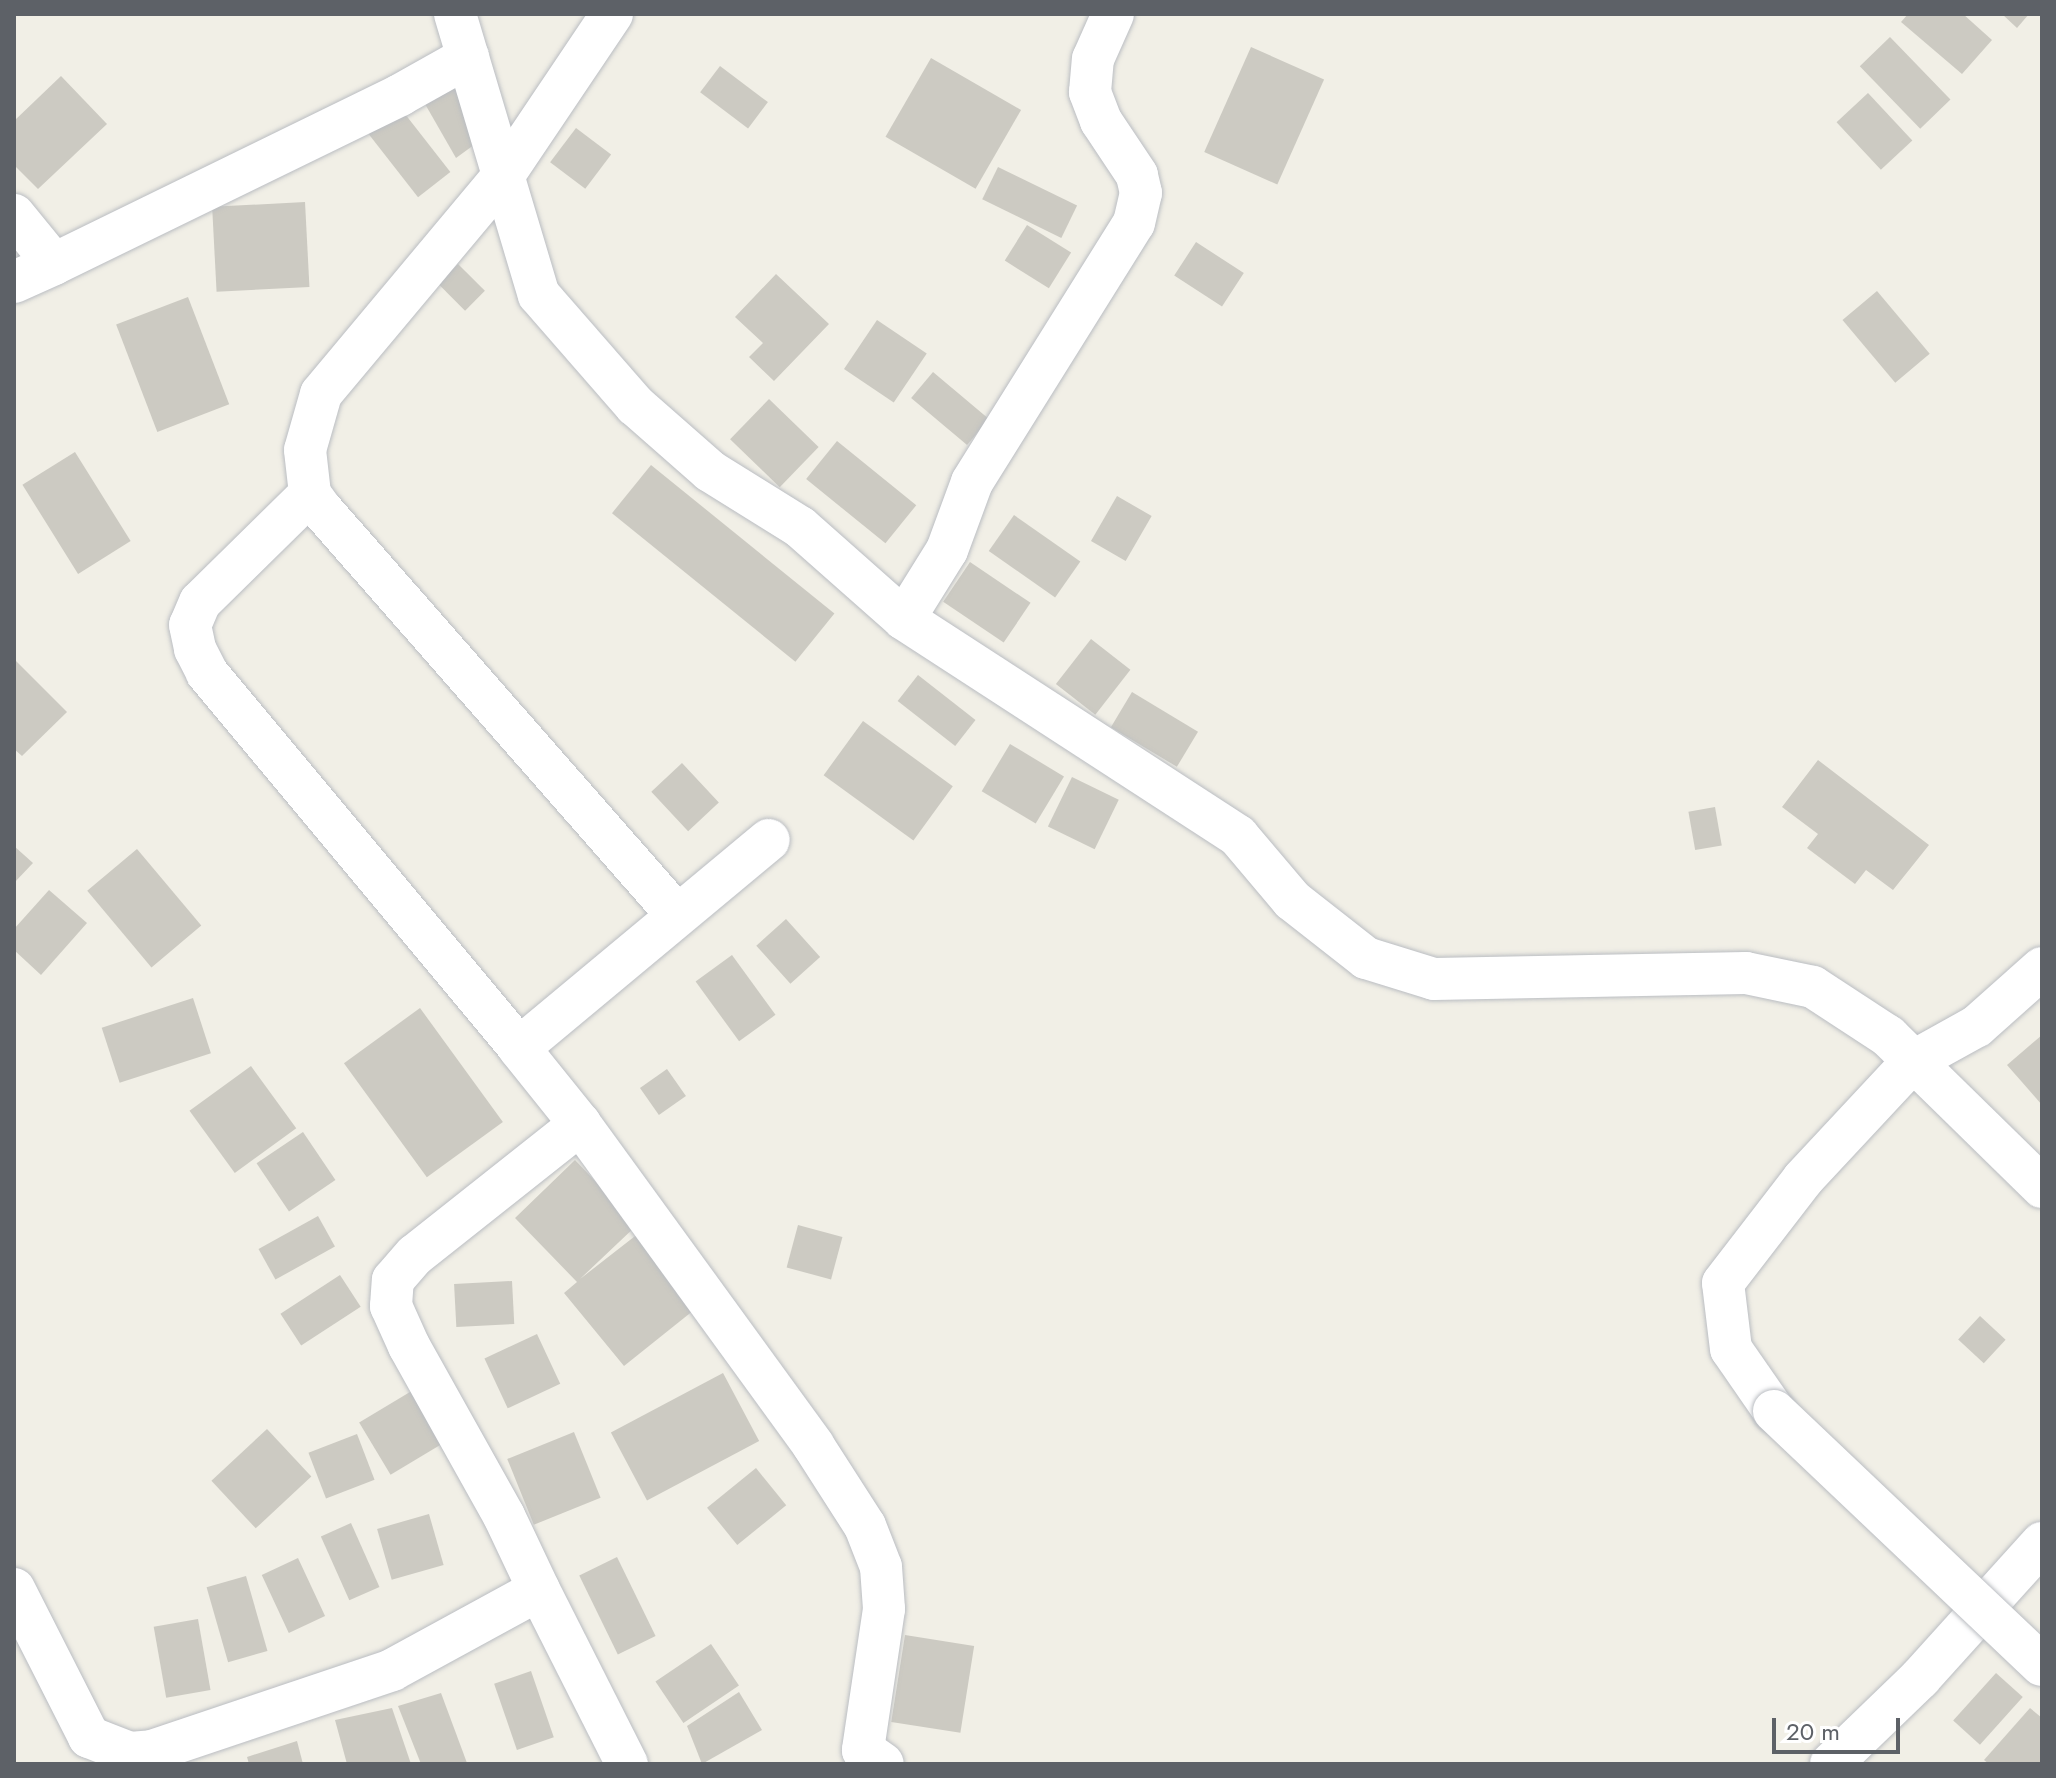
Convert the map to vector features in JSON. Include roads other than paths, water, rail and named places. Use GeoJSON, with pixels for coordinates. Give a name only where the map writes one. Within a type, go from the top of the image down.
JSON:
{"type":"FeatureCollection","features":[{"type":"Feature","properties":{"kind":"street"},"geometry":{"type":"LineString","coordinates":[[455,14],[539,295],[635,405],[710,471],[800,527],[904,619],[1238,836],[1292,900],[1366,958],[1434,979],[1746,973],[1777,977],[1813,987],[1888,1036],[1916,1060],[2042,1187]]}},
{"type":"Feature","properties":{"kind":"street"},"geometry":{"type":"LineString","coordinates":[[612,14],[504,175],[321,394],[305,450],[310,494],[677,915]]}},
{"type":"Feature","properties":{"kind":"street"},"geometry":{"type":"LineString","coordinates":[[904,619],[947,550],[972,482],[1134,223],[1141,193],[1137,175],[1101,121],[1090,92],[1093,59],[1113,14]]}},
{"type":"Feature","properties":{"kind":"street"},"geometry":{"type":"LineString","coordinates":[[14,282],[400,95],[468,57]]}},
{"type":"Feature","properties":{"kind":"street"},"geometry":{"type":"LineString","coordinates":[[14,215],[54,264]]}},
{"type":"Feature","properties":{"kind":"street"},"geometry":{"type":"LineString","coordinates":[[310,494],[200,602],[190,625],[195,649],[207,673],[580,1124],[813,1445],[865,1526],[881,1567],[884,1609],[867,1759]]}},
{"type":"Feature","properties":{"kind":"street"},"geometry":{"type":"LineString","coordinates":[[519,1048],[769,840]]}},
{"type":"Feature","properties":{"kind":"street"},"geometry":{"type":"LineString","coordinates":[[2042,968],[1977,1026],[1916,1060],[1803,1179],[1723,1283],[1731,1349],[1774,1411],[2042,1665]]}},
{"type":"Feature","properties":{"kind":"street"},"geometry":{"type":"LineString","coordinates":[[1916,1060],[1971,1043],[2042,993]]}},
{"type":"Feature","properties":{"kind":"street"},"geometry":{"type":"LineString","coordinates":[[580,1124],[415,1255],[389,1292],[409,1346],[504,1516],[627,1764]]}},
{"type":"Feature","properties":{"kind":"street"},"geometry":{"type":"LineString","coordinates":[[1831,1764],[1920,1678],[2042,1543]]}},
{"type":"Feature","properties":{"kind":"street"},"geometry":{"type":"LineString","coordinates":[[14,1589],[24,1629],[89,1737],[130,1753],[152,1751],[392,1670],[539,1590]]}}]}
